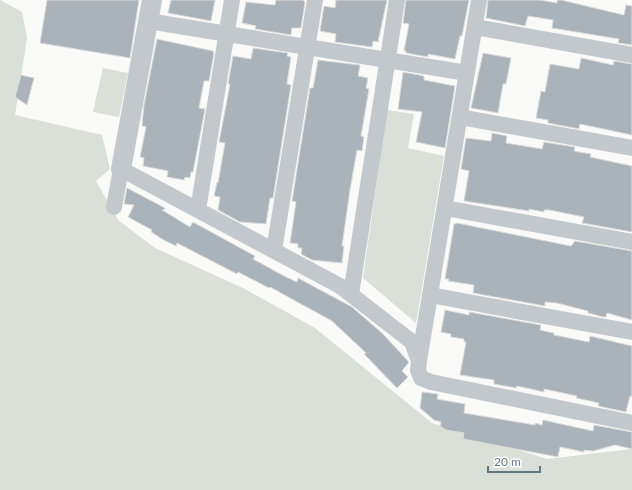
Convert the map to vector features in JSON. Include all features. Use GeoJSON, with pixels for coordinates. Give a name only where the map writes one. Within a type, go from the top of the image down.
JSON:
{"type":"FeatureCollection","features":[{"type":"Feature","properties":{"kind":"street"},"geometry":{"type":"LineString","coordinates":[[114,207],[152,0]]}},
{"type":"Feature","properties":{"kind":"street"},"geometry":{"type":"LineString","coordinates":[[198,210],[232,0]]}},
{"type":"Feature","properties":{"kind":"street"},"geometry":{"type":"LineString","coordinates":[[274,250],[315,0]]}},
{"type":"Feature","properties":{"kind":"street"},"geometry":{"type":"LineString","coordinates":[[351,294],[398,0]]}},
{"type":"Feature","properties":{"kind":"street"},"geometry":{"type":"LineString","coordinates":[[479,0],[418,370],[421,378],[431,382],[632,423]]}},
{"type":"Feature","properties":{"kind":"street"},"geometry":{"type":"LineString","coordinates":[[148,21],[467,73]]}},
{"type":"Feature","properties":{"kind":"street"},"geometry":{"type":"LineString","coordinates":[[475,27],[632,55]]}},
{"type":"Feature","properties":{"kind":"street"},"geometry":{"type":"LineString","coordinates":[[460,117],[632,148]]}},
{"type":"Feature","properties":{"kind":"street"},"geometry":{"type":"LineString","coordinates":[[121,169],[340,286],[412,342],[419,360]]}},
{"type":"Feature","properties":{"kind":"street"},"geometry":{"type":"LineString","coordinates":[[444,208],[632,242]]}},
{"type":"Feature","properties":{"kind":"street"},"geometry":{"type":"LineString","coordinates":[[430,295],[632,332]]}},
{"type":"Feature","properties":{"kind":"shaded area"},"geometry":{"type":"Polygon","coordinates":[[[0,0],[22,12],[27,38],[15,115],[102,135],[110,169],[96,181],[118,220],[155,248],[243,288],[315,328],[432,423],[547,459],[632,449],[632,490],[0,490],[0,0]]]}},
{"type":"Feature","properties":{"kind":"shaded area"},"geometry":{"type":"Polygon","coordinates":[[[103,68],[128,73],[119,117],[93,112],[103,68]]]}},
{"type":"Feature","properties":{"kind":"shaded area"},"geometry":{"type":"Polygon","coordinates":[[[387,110],[414,114],[408,148],[444,156],[416,323],[363,278],[387,110]]]}},
{"type":"Feature","properties":{"kind":"building"},"geometry":{"type":"Polygon","coordinates":[[[47,0],[139,0],[130,58],[40,43],[47,0]]]}},
{"type":"Feature","properties":{"kind":"building"},"geometry":{"type":"Polygon","coordinates":[[[171,0],[215,0],[211,21],[168,13],[171,0]]]}},
{"type":"Feature","properties":{"kind":"building"},"geometry":{"type":"Polygon","coordinates":[[[276,0],[303,0],[305,2],[301,28],[292,28],[291,35],[255,29],[256,26],[242,23],[246,2],[275,5],[276,0]]]}},
{"type":"Feature","properties":{"kind":"building"},"geometry":{"type":"Polygon","coordinates":[[[336,0],[387,0],[378,42],[373,41],[372,47],[335,42],[336,34],[320,31],[324,6],[335,8],[336,0]]]}},
{"type":"Feature","properties":{"kind":"building"},"geometry":{"type":"Polygon","coordinates":[[[406,0],[469,0],[462,36],[460,36],[455,59],[428,54],[428,57],[406,53],[406,51],[404,51],[409,24],[403,23],[406,0]]]}},
{"type":"Feature","properties":{"kind":"building"},"geometry":{"type":"Polygon","coordinates":[[[488,0],[540,0],[557,3],[557,0],[561,0],[624,15],[626,5],[632,6],[632,45],[618,43],[619,39],[552,28],[553,20],[528,16],[525,26],[486,18],[488,0]]]}},
{"type":"Feature","properties":{"kind":"building"},"geometry":{"type":"Polygon","coordinates":[[[157,39],[213,51],[214,53],[209,81],[204,81],[199,108],[205,109],[193,172],[191,172],[190,178],[185,177],[184,180],[167,177],[168,171],[143,166],[144,158],[140,157],[146,127],[142,126],[144,105],[157,39]]]}},
{"type":"Feature","properties":{"kind":"building"},"geometry":{"type":"Polygon","coordinates":[[[253,48],[288,53],[287,56],[291,57],[287,84],[291,85],[273,198],[270,198],[266,224],[240,222],[218,210],[220,197],[214,196],[217,182],[218,183],[225,143],[219,142],[230,84],[228,84],[233,56],[251,59],[253,48]]]}},
{"type":"Feature","properties":{"kind":"building"},"geometry":{"type":"Polygon","coordinates":[[[483,53],[511,58],[506,84],[503,84],[498,113],[471,108],[483,53]]]}},
{"type":"Feature","properties":{"kind":"building"},"geometry":{"type":"Polygon","coordinates":[[[581,58],[613,65],[614,61],[632,64],[632,135],[580,124],[579,129],[548,123],[548,120],[536,118],[541,91],[545,92],[550,64],[579,69],[581,58]]]}},
{"type":"Feature","properties":{"kind":"building"},"geometry":{"type":"Polygon","coordinates":[[[318,60],[360,65],[358,76],[368,78],[366,88],[369,89],[361,136],[364,137],[362,151],[357,150],[350,190],[342,246],[344,246],[342,263],[312,260],[301,254],[302,248],[298,248],[298,244],[290,243],[296,202],[292,201],[310,88],[313,88],[318,60]]]}},
{"type":"Feature","properties":{"kind":"building"},"geometry":{"type":"Polygon","coordinates":[[[403,72],[424,76],[424,80],[455,86],[445,148],[416,142],[422,112],[398,109],[403,72]]]}},
{"type":"Feature","properties":{"kind":"building"},"geometry":{"type":"Polygon","coordinates":[[[21,75],[34,78],[27,105],[15,97],[21,75]]]}},
{"type":"Feature","properties":{"kind":"building"},"geometry":{"type":"Polygon","coordinates":[[[492,133],[507,136],[506,143],[542,149],[544,142],[575,147],[574,151],[591,154],[590,157],[632,166],[632,232],[582,223],[584,217],[549,210],[544,210],[544,212],[529,209],[529,211],[464,201],[469,171],[461,169],[466,138],[491,141],[492,133]]]}},
{"type":"Feature","properties":{"kind":"building"},"geometry":{"type":"Polygon","coordinates":[[[127,188],[165,208],[162,210],[190,227],[193,222],[255,256],[253,259],[286,277],[297,282],[298,278],[352,307],[382,333],[409,362],[402,371],[408,377],[397,388],[364,354],[366,353],[332,321],[270,287],[269,288],[238,272],[237,274],[177,243],[176,246],[162,239],[151,232],[152,230],[128,217],[134,205],[124,204],[127,188]]]}},
{"type":"Feature","properties":{"kind":"building"},"geometry":{"type":"Polygon","coordinates":[[[457,223],[571,246],[575,241],[632,251],[632,320],[607,313],[606,317],[603,317],[588,313],[588,311],[557,303],[545,302],[545,306],[473,293],[474,285],[448,281],[449,279],[445,279],[454,224],[457,223]]]}},
{"type":"Feature","properties":{"kind":"building"},"geometry":{"type":"Polygon","coordinates":[[[445,310],[469,315],[469,312],[541,325],[540,330],[554,333],[554,335],[589,342],[590,336],[632,346],[632,397],[630,396],[626,412],[598,406],[599,403],[576,398],[577,396],[544,389],[544,392],[517,386],[516,388],[494,384],[494,380],[460,375],[466,342],[464,342],[464,339],[451,337],[451,334],[441,332],[445,310]]]}},
{"type":"Feature","properties":{"kind":"building"},"geometry":{"type":"Polygon","coordinates":[[[422,392],[438,394],[437,399],[465,404],[464,413],[535,425],[535,423],[542,425],[543,420],[593,431],[594,425],[632,432],[632,449],[615,445],[593,451],[584,450],[584,452],[560,447],[558,457],[463,439],[464,433],[446,430],[440,426],[441,422],[434,420],[420,408],[422,392]]]}}]}
